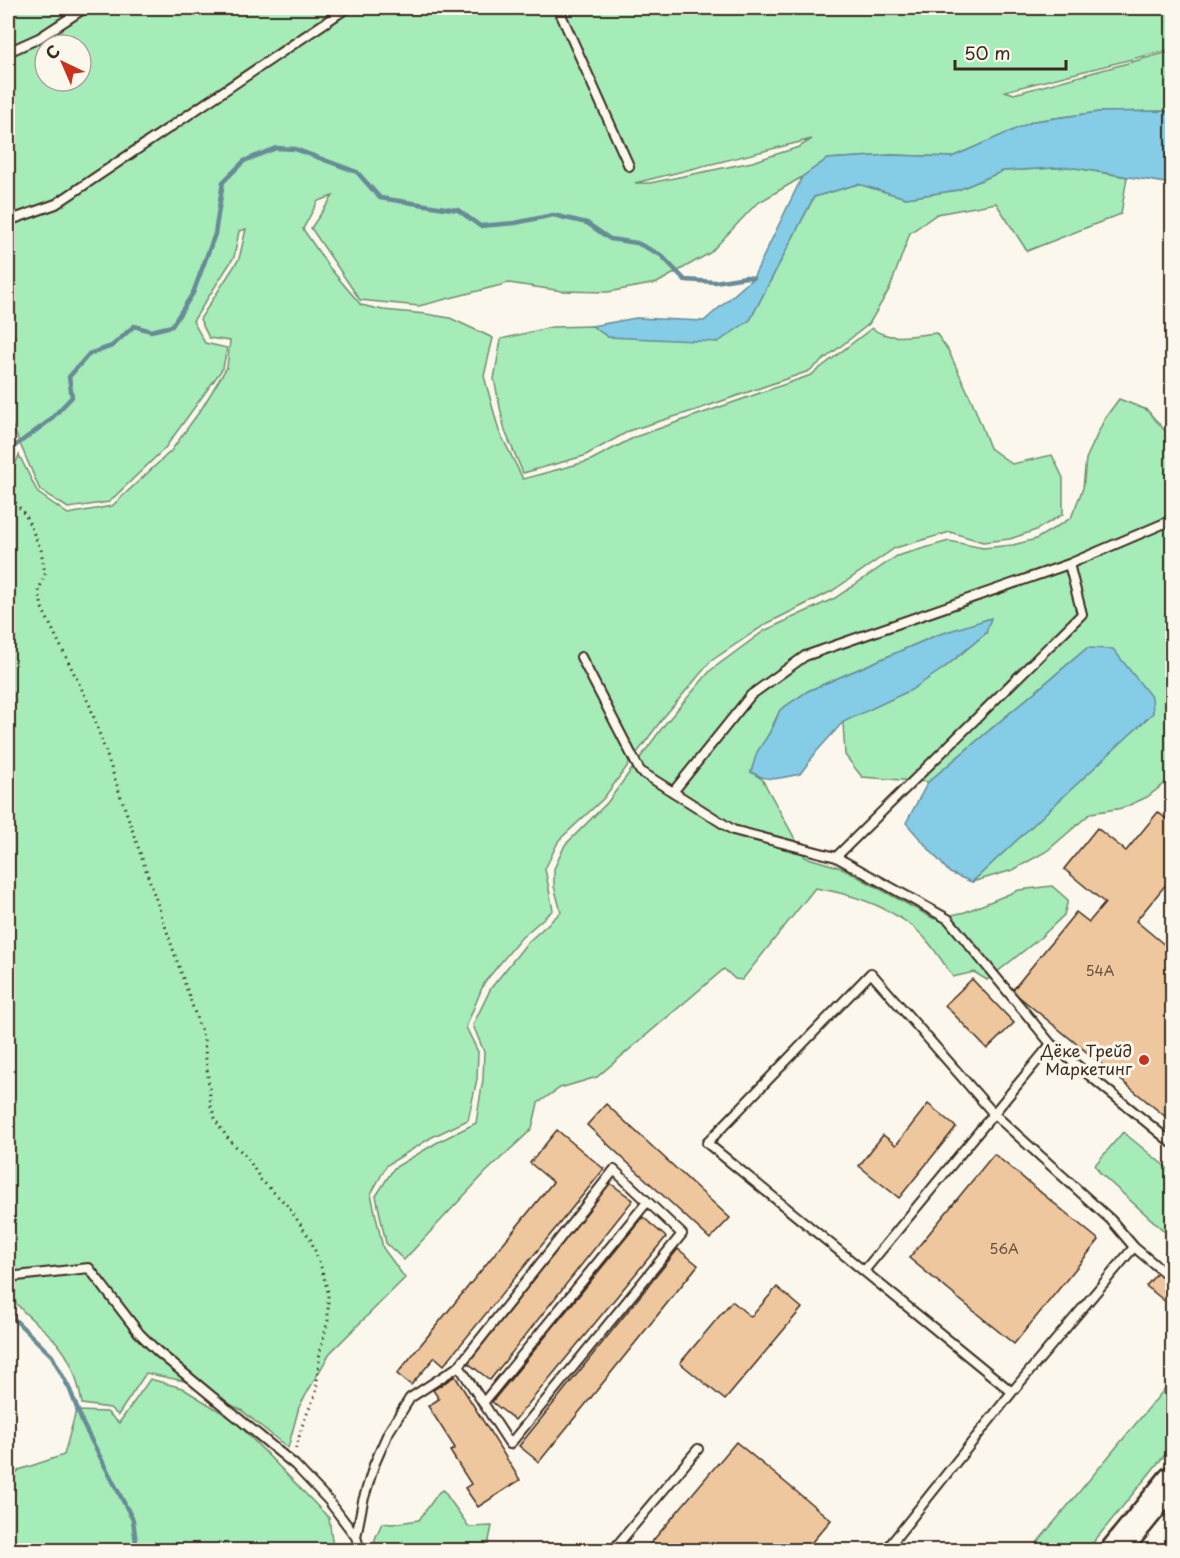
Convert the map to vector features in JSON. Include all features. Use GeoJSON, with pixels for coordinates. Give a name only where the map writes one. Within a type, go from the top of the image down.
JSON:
{"type":"FeatureCollection","features":[{"type":"Feature","properties":{"kind":"highway"},"geometry":{"type":"LineString","coordinates":[[1116,1551],[1173,1481]]}},
{"type":"Feature","properties":{"kind":"highway"},"geometry":{"type":"LineString","coordinates":[[1138,1551],[1173,1507]]}},
{"type":"Feature","properties":{"kind":"lane"},"geometry":{"type":"LineString","coordinates":[[8,52],[39,38],[85,8]]}},
{"type":"Feature","properties":{"kind":"lane"},"geometry":{"type":"LineString","coordinates":[[8,221],[56,204],[347,8]]}},
{"type":"Feature","properties":{"kind":"lane"},"geometry":{"type":"LineString","coordinates":[[558,8],[629,166]]}},
{"type":"Feature","properties":{"kind":"lane"},"geometry":{"type":"LineString","coordinates":[[673,792],[751,695],[805,656],[1069,564],[1173,520]]}},
{"type":"Feature","properties":{"kind":"lane"},"geometry":{"type":"LineString","coordinates":[[836,857],[1082,614],[1069,564]]}},
{"type":"Feature","properties":{"kind":"lane"},"geometry":{"type":"LineString","coordinates":[[580,657],[640,771],[733,830],[836,857],[948,918],[1051,1044],[1173,1143]]}},
{"type":"Feature","properties":{"kind":"lane"},"geometry":{"type":"LineString","coordinates":[[1012,1392],[707,1143],[871,973],[994,1114],[1111,1220],[1134,1247],[1173,1279]]}},
{"type":"Feature","properties":{"kind":"lane"},"geometry":{"type":"LineString","coordinates":[[864,1271],[1051,1044]]}},
{"type":"Feature","properties":{"kind":"lane"},"geometry":{"type":"LineString","coordinates":[[360,1551],[357,1537],[363,1501],[374,1465],[388,1434],[410,1398],[459,1365],[614,1170],[682,1234],[510,1444],[459,1365]]}},
{"type":"Feature","properties":{"kind":"lane"},"geometry":{"type":"LineString","coordinates":[[483,1402],[647,1202]]}},
{"type":"Feature","properties":{"kind":"lane"},"geometry":{"type":"LineString","coordinates":[[886,1551],[1012,1392],[1134,1247]]}},
{"type":"Feature","properties":{"kind":"lane"},"geometry":{"type":"LineString","coordinates":[[8,1277],[89,1268],[139,1333],[157,1351],[295,1465],[329,1501],[357,1537]]}},
{"type":"Feature","properties":{"kind":"lane"},"geometry":{"type":"LineString","coordinates":[[613,1551],[698,1449]]}},
{"type":"Feature","properties":{"kind":"path"},"geometry":{"type":"LineString","coordinates":[[8,493],[26,516],[41,550],[45,574],[39,590],[42,608],[90,706],[204,1040],[211,1106],[216,1121],[229,1140],[247,1157],[261,1180],[287,1205],[311,1240],[323,1275],[328,1292],[328,1320],[320,1351],[316,1393],[295,1448],[295,1465]]}},
{"type":"Feature","properties":{"kind":"green space"},"geometry":{"type":"Polygon","coordinates":[[[8,8],[1172,8],[1172,49],[1005,91],[1014,94],[1172,51],[1172,111],[1099,112],[1034,121],[952,157],[891,155],[827,159],[802,177],[756,204],[710,253],[657,283],[608,292],[562,291],[509,283],[419,306],[360,300],[311,228],[333,196],[318,201],[303,229],[329,267],[361,305],[450,318],[493,338],[484,376],[499,431],[523,479],[589,461],[635,437],[811,375],[872,328],[894,336],[936,333],[948,350],[972,401],[990,448],[1012,464],[1052,455],[1063,478],[1063,514],[1036,530],[1010,539],[983,542],[950,532],[895,548],[832,591],[766,624],[711,661],[663,718],[603,799],[559,840],[545,869],[553,910],[521,938],[484,983],[466,1027],[478,1052],[477,1079],[468,1120],[432,1137],[387,1165],[371,1194],[383,1248],[405,1278],[330,1353],[299,1407],[288,1448],[241,1410],[184,1381],[146,1373],[118,1415],[110,1408],[82,1404],[75,1375],[65,1354],[55,1340],[20,1307],[8,1290],[8,483],[19,455],[38,493],[68,514],[112,506],[171,451],[202,408],[227,367],[230,341],[209,338],[200,319],[239,259],[246,229],[239,231],[234,257],[193,321],[205,343],[227,348],[223,368],[165,448],[109,502],[68,508],[40,490],[8,416],[8,384],[15,336],[8,328],[8,8]],[[812,139],[635,183],[650,183],[752,162],[799,147],[812,139]]]}},
{"type":"Feature","properties":{"kind":"green space"},"geometry":{"type":"Polygon","coordinates":[[[1070,167],[1127,177],[1121,214],[1027,251],[996,203],[937,214],[910,233],[890,288],[869,324],[809,371],[631,430],[584,456],[523,473],[505,431],[494,379],[501,339],[552,327],[592,326],[608,337],[750,320],[814,197],[858,184],[906,198],[958,190],[1003,171],[1070,167]]]}},
{"type":"Feature","properties":{"kind":"green space"},"geometry":{"type":"Polygon","coordinates":[[[1119,399],[1147,410],[1172,439],[1172,778],[1147,797],[1123,808],[1091,813],[1047,851],[1013,870],[972,882],[1153,712],[1087,648],[928,782],[862,777],[845,755],[843,722],[944,668],[986,633],[937,635],[808,691],[780,710],[751,772],[762,779],[805,857],[842,868],[934,919],[965,912],[1019,890],[1052,886],[1068,900],[1064,915],[1040,938],[987,980],[974,972],[953,977],[921,934],[898,916],[863,900],[815,888],[742,980],[735,979],[724,969],[597,1077],[560,1088],[538,1103],[532,1129],[486,1172],[404,1260],[386,1243],[376,1196],[394,1168],[476,1123],[483,1079],[484,1052],[473,1025],[491,988],[527,943],[561,912],[554,886],[554,869],[565,845],[607,803],[665,724],[711,670],[764,631],[835,598],[897,556],[949,541],[983,548],[1013,545],[1036,539],[1071,518],[1083,488],[1086,459],[1105,418],[1119,399]]]}},
{"type":"Feature","properties":{"kind":"green space"},"geometry":{"type":"Polygon","coordinates":[[[1123,1132],[1172,1172],[1172,1238],[1100,1173],[1095,1165],[1123,1132]]]}},
{"type":"Feature","properties":{"kind":"green space"},"geometry":{"type":"Polygon","coordinates":[[[150,1379],[182,1388],[234,1420],[329,1518],[333,1547],[331,1550],[8,1550],[8,1483],[19,1470],[64,1455],[76,1411],[107,1412],[119,1423],[150,1379]]]}},
{"type":"Feature","properties":{"kind":"green space"},"geometry":{"type":"Polygon","coordinates":[[[1172,1380],[1172,1446],[1087,1550],[1031,1550],[1172,1380]]]}},
{"type":"Feature","properties":{"kind":"green space"},"geometry":{"type":"Polygon","coordinates":[[[443,1490],[469,1527],[492,1526],[487,1550],[374,1550],[375,1539],[382,1523],[392,1524],[419,1520],[439,1492],[443,1490]]]}},
{"type":"Feature","properties":{"kind":"water"},"geometry":{"type":"Polygon","coordinates":[[[1172,111],[1172,184],[1069,167],[1003,171],[958,190],[906,198],[858,184],[814,197],[750,320],[718,342],[608,337],[592,326],[636,318],[704,321],[753,278],[802,177],[827,159],[891,155],[952,157],[1034,121],[1099,112],[1172,111]]]}},
{"type":"Feature","properties":{"kind":"water"},"geometry":{"type":"Polygon","coordinates":[[[991,618],[986,633],[944,668],[911,690],[843,722],[800,774],[769,779],[751,772],[757,752],[772,729],[780,710],[808,691],[937,635],[991,618]]]}},
{"type":"Feature","properties":{"kind":"water"},"geometry":{"type":"Polygon","coordinates":[[[1087,648],[1113,649],[1152,698],[1153,713],[972,882],[950,873],[906,823],[928,782],[1087,648]]]}},
{"type":"Feature","properties":{"kind":"building"},"geometry":{"type":"Polygon","coordinates":[[[1158,812],[1172,824],[1172,877],[1136,921],[1172,951],[1172,1122],[1012,991],[1076,912],[1089,922],[1105,903],[1064,869],[1097,828],[1126,851],[1158,812]]]}},
{"type":"Feature","properties":{"kind":"building"},"geometry":{"type":"Polygon","coordinates":[[[972,979],[1014,1023],[987,1049],[945,1005],[972,979]]]}},
{"type":"Feature","properties":{"kind":"building"},"geometry":{"type":"Polygon","coordinates":[[[606,1104],[730,1218],[710,1239],[587,1125],[606,1104]]]}},
{"type":"Feature","properties":{"kind":"building"},"geometry":{"type":"Polygon","coordinates":[[[928,1104],[956,1127],[899,1198],[859,1166],[883,1135],[896,1145],[928,1104]]]}},
{"type":"Feature","properties":{"kind":"building"},"geometry":{"type":"Polygon","coordinates":[[[557,1130],[604,1169],[444,1365],[435,1357],[411,1385],[397,1374],[553,1182],[530,1163],[557,1130]]]}},
{"type":"Feature","properties":{"kind":"building"},"geometry":{"type":"Polygon","coordinates":[[[994,1154],[1099,1240],[1014,1344],[909,1258],[994,1154]]]}},
{"type":"Feature","properties":{"kind":"building"},"geometry":{"type":"Polygon","coordinates":[[[610,1183],[633,1200],[490,1380],[468,1363],[610,1183]]]}},
{"type":"Feature","properties":{"kind":"building"},"geometry":{"type":"Polygon","coordinates":[[[643,1217],[666,1237],[515,1420],[492,1402],[643,1217]]]}},
{"type":"Feature","properties":{"kind":"building"},"geometry":{"type":"Polygon","coordinates":[[[678,1249],[698,1265],[539,1462],[519,1446],[678,1249]]]}},
{"type":"Feature","properties":{"kind":"building"},"geometry":{"type":"Polygon","coordinates":[[[1164,1265],[1172,1272],[1172,1307],[1146,1286],[1164,1265]]]}},
{"type":"Feature","properties":{"kind":"building"},"geometry":{"type":"Polygon","coordinates":[[[777,1287],[802,1308],[725,1400],[680,1363],[732,1301],[751,1317],[777,1287]]]}},
{"type":"Feature","properties":{"kind":"building"},"geometry":{"type":"Polygon","coordinates":[[[455,1376],[520,1480],[478,1507],[465,1488],[471,1484],[450,1451],[455,1448],[428,1406],[439,1399],[433,1390],[455,1376]]]}},
{"type":"Feature","properties":{"kind":"building"},"geometry":{"type":"Polygon","coordinates":[[[736,1442],[831,1520],[805,1550],[645,1550],[736,1442]]]}},
{"type":"Feature","properties":{"kind":"waterway"},"geometry":{"type":"LineString","coordinates":[[8,451],[49,421],[72,397],[69,377],[89,354],[112,346],[134,326],[151,331],[172,326],[193,293],[215,234],[223,182],[244,161],[276,148],[295,149],[357,172],[380,198],[458,210],[480,226],[515,223],[553,215],[587,223],[610,239],[637,243],[661,255],[685,280],[715,282],[753,278]]}},
{"type":"Feature","properties":{"kind":"waterway"},"geometry":{"type":"LineString","coordinates":[[8,1313],[52,1356],[70,1390],[83,1424],[133,1520],[137,1550]]}},
{"type":"Feature","properties":{"kind":"place","name":"Дёке Трейд Маркетинг"},"geometry":{"type":"Point","coordinates":[1144,1060]}}]}
